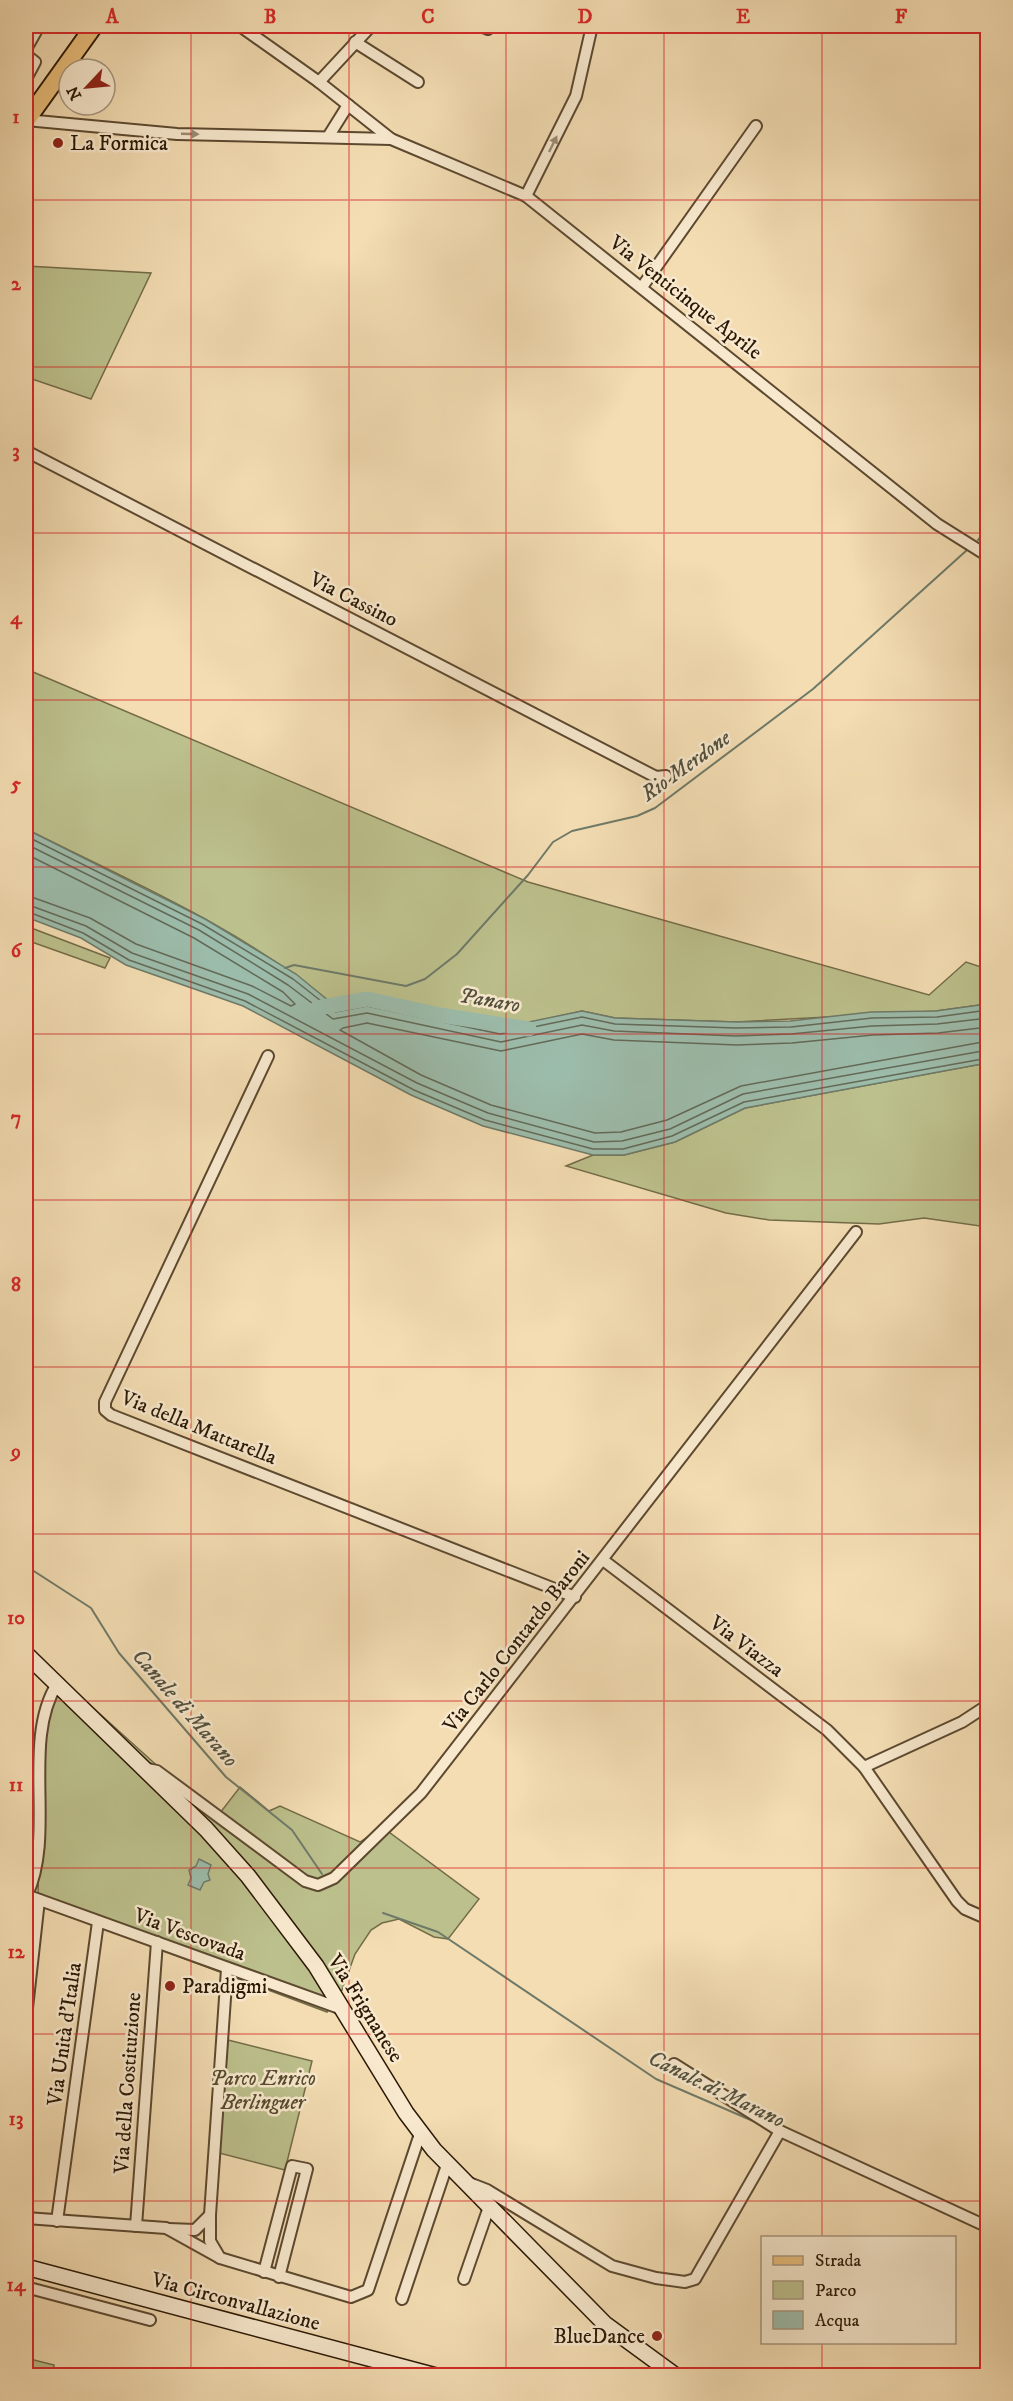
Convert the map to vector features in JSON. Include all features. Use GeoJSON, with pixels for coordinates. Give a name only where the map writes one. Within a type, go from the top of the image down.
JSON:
{"type":"FeatureCollection","features":[{"type":"Feature","properties":{"kind":"main road"},"geometry":{"type":"LineString","coordinates":[[26,120],[94,26]]}},
{"type":"Feature","properties":{"kind":"main road","name":"Via Frignanese"},"geometry":{"type":"LineString","coordinates":[[26,1654],[206,1829],[248,1876],[316,1966],[420,2134],[447,2164],[605,2324],[676,2376]]}},
{"type":"Feature","properties":{"kind":"main road","name":"Via Circonvallazione"},"geometry":{"type":"LineString","coordinates":[[26,2267],[436,2376]]}},
{"type":"Feature","properties":{"kind":"street"},"geometry":{"type":"LineString","coordinates":[[26,49],[39,26]]}},
{"type":"Feature","properties":{"kind":"street"},"geometry":{"type":"LineString","coordinates":[[240,26],[319,82],[391,139]]}},
{"type":"Feature","properties":{"kind":"street"},"geometry":{"type":"LineString","coordinates":[[319,82],[371,26]]}},
{"type":"Feature","properties":{"kind":"street"},"geometry":{"type":"LineString","coordinates":[[526,196],[576,96],[592,26]]}},
{"type":"Feature","properties":{"kind":"street"},"geometry":{"type":"LineString","coordinates":[[355,42],[418,82]]}},
{"type":"Feature","properties":{"kind":"street"},"geometry":{"type":"LineString","coordinates":[[26,56],[35,62],[26,79]]}},
{"type":"Feature","properties":{"kind":"street"},"geometry":{"type":"LineString","coordinates":[[328,137],[348,105]]}},
{"type":"Feature","properties":{"kind":"street","name":"Via Venticinque Aprile"},"geometry":{"type":"LineString","coordinates":[[26,120],[177,134],[391,139],[526,196],[937,524],[987,556]]}},
{"type":"Feature","properties":{"kind":"street"},"geometry":{"type":"LineString","coordinates":[[642,287],[756,126]]}},
{"type":"Feature","properties":{"kind":"street","name":"Via Cassino"},"geometry":{"type":"LineString","coordinates":[[26,451],[656,777],[666,776]]}},
{"type":"Feature","properties":{"kind":"street","name":"Via della Mattarella"},"geometry":{"type":"LineString","coordinates":[[268,1056],[110,1391],[105,1410],[111,1415],[574,1597]]}},
{"type":"Feature","properties":{"kind":"street","name":"Via Carlo Contardo Baroni"},"geometry":{"type":"LineString","coordinates":[[142,1768],[158,1771],[305,1881],[318,1885],[324,1884],[343,1870],[421,1793],[856,1232]]}},
{"type":"Feature","properties":{"kind":"street","name":"Via Viazza"},"geometry":{"type":"LineString","coordinates":[[603,1560],[827,1730],[864,1767],[961,1906],[987,1919]]}},
{"type":"Feature","properties":{"kind":"street"},"geometry":{"type":"LineString","coordinates":[[26,1895],[38,1864],[42,1737],[50,1697],[57,1684]]}},
{"type":"Feature","properties":{"kind":"street"},"geometry":{"type":"LineString","coordinates":[[864,1767],[962,1722],[987,1705]]}},
{"type":"Feature","properties":{"kind":"street","name":"Via Vescovada"},"geometry":{"type":"LineString","coordinates":[[26,1895],[342,2009]]}},
{"type":"Feature","properties":{"kind":"street"},"geometry":{"type":"LineString","coordinates":[[26,2017],[39,1900]]}},
{"type":"Feature","properties":{"kind":"street","name":"Via Unità d'Italia"},"geometry":{"type":"LineString","coordinates":[[57,2222],[98,1922]]}},
{"type":"Feature","properties":{"kind":"street","name":"Via della Costituzione"},"geometry":{"type":"LineString","coordinates":[[136,2226],[157,1942]]}},
{"type":"Feature","properties":{"kind":"street"},"geometry":{"type":"LineString","coordinates":[[220,2258],[210,2241],[210,2215],[227,1969]]}},
{"type":"Feature","properties":{"kind":"street"},"geometry":{"type":"LineString","coordinates":[[674,2064],[779,2133],[987,2227]]}},
{"type":"Feature","properties":{"kind":"street"},"geometry":{"type":"LineString","coordinates":[[464,2182],[487,2190],[612,2266],[656,2278],[689,2282],[695,2279],[779,2133]]}},
{"type":"Feature","properties":{"kind":"street"},"geometry":{"type":"LineString","coordinates":[[166,2229],[220,2258],[351,2297],[368,2290],[420,2134]]}},
{"type":"Feature","properties":{"kind":"street"},"geometry":{"type":"LineString","coordinates":[[402,2299],[447,2164]]}},
{"type":"Feature","properties":{"kind":"street"},"geometry":{"type":"LineString","coordinates":[[264,2272],[292,2166],[308,2169],[279,2277]]}},
{"type":"Feature","properties":{"kind":"street"},"geometry":{"type":"LineString","coordinates":[[464,2279],[489,2207]]}},
{"type":"Feature","properties":{"kind":"street"},"geometry":{"type":"LineString","coordinates":[[26,2218],[195,2230],[210,2215]]}},
{"type":"Feature","properties":{"kind":"street"},"geometry":{"type":"LineString","coordinates":[[26,2290],[33,2289],[150,2320]]}},
{"type":"Feature","properties":{"kind":"green space"},"geometry":{"type":"Polygon","coordinates":[[[26,266],[151,273],[91,399],[26,377],[26,266]]]}},
{"type":"Feature","properties":{"kind":"green space"},"geometry":{"type":"Polygon","coordinates":[[[26,669],[528,882],[929,995],[966,962],[987,969],[987,1004],[936,1011],[736,1022],[615,1018],[582,1011],[500,1029],[367,999],[335,1006],[300,978],[225,930],[186,908],[26,829],[26,669]]]}},
{"type":"Feature","properties":{"kind":"green space"},"geometry":{"type":"Polygon","coordinates":[[[26,926],[110,958],[105,968],[26,940],[26,926]]]}},
{"type":"Feature","properties":{"kind":"green space"},"geometry":{"type":"Polygon","coordinates":[[[987,1063],[987,1227],[924,1218],[879,1224],[769,1220],[726,1213],[566,1166],[593,1155],[624,1155],[675,1142],[745,1108],[987,1063]]]}},
{"type":"Feature","properties":{"kind":"green space"},"geometry":{"type":"Polygon","coordinates":[[[55,1684],[89,1704],[163,1771],[220,1813],[240,1787],[269,1811],[280,1806],[360,1842],[382,1827],[479,1899],[448,1939],[434,1937],[399,1919],[382,1923],[371,1930],[355,1954],[342,1990],[327,2012],[38,1904],[40,1732],[55,1684]]]}},
{"type":"Feature","properties":{"kind":"green space","name":"Parco Enrico Berlinguer"},"geometry":{"type":"Polygon","coordinates":[[[228,2040],[312,2061],[285,2170],[219,2153],[228,2040]]]}},
{"type":"Feature","properties":{"kind":"green space"},"geometry":{"type":"Polygon","coordinates":[[[26,2358],[54,2365],[52,2375],[26,2375],[26,2358]]]}},
{"type":"Feature","properties":{"kind":"water"},"geometry":{"type":"Polygon","coordinates":[[[26,829],[205,919],[296,974],[335,1006],[367,999],[500,1028],[582,1011],[615,1018],[736,1022],[790,1021],[871,1012],[936,1011],[987,1004],[987,1063],[745,1108],[675,1142],[624,1155],[593,1155],[483,1126],[411,1095],[243,1006],[126,965],[81,938],[26,917],[26,829]]]}},
{"type":"Feature","properties":{"kind":"water"},"geometry":{"type":"Polygon","coordinates":[[[199,1859],[211,1865],[208,1874],[210,1880],[204,1882],[200,1890],[188,1885],[191,1878],[189,1870],[196,1866],[199,1859]]]}},
{"type":"Feature","properties":{"kind":"waterway","name":"Rio Merdone"},"geometry":{"type":"LineString","coordinates":[[978,540],[988,528]]}},
{"type":"Feature","properties":{"kind":"waterway","name":"Rio Merdone"},"geometry":{"type":"LineString","coordinates":[[285,968],[294,965],[406,986],[425,979],[457,954],[528,875],[553,842],[572,831],[637,816],[655,808],[813,689],[967,550]]}},
{"type":"Feature","properties":{"kind":"waterway","name":"Panaro"},"geometry":{"type":"LineString","coordinates":[[317,1008],[367,999],[440,1015],[529,1029]]}},
{"type":"Feature","properties":{"kind":"waterway","name":"Canale di Marano"},"geometry":{"type":"LineString","coordinates":[[26,1566],[91,1608],[119,1653],[226,1777],[292,1830],[322,1874]]}},
{"type":"Feature","properties":{"kind":"waterway","name":"Canale di Marano"},"geometry":{"type":"LineString","coordinates":[[383,1913],[438,1932],[656,2079],[760,2124]]}},
{"type":"Feature","properties":{"kind":"waterway","name":"Canale di Marano"},"geometry":{"type":"LineString","coordinates":[[974,2226],[988,2233]]}},
{"type":"Feature","properties":{"kind":"place","name":"La Formica"},"geometry":{"type":"Point","coordinates":[58,143]}},
{"type":"Feature","properties":{"kind":"place","name":"Paradigmi"},"geometry":{"type":"Point","coordinates":[170,1986]}},
{"type":"Feature","properties":{"kind":"place","name":"BlueDance"},"geometry":{"type":"Point","coordinates":[657,2336]}}]}
